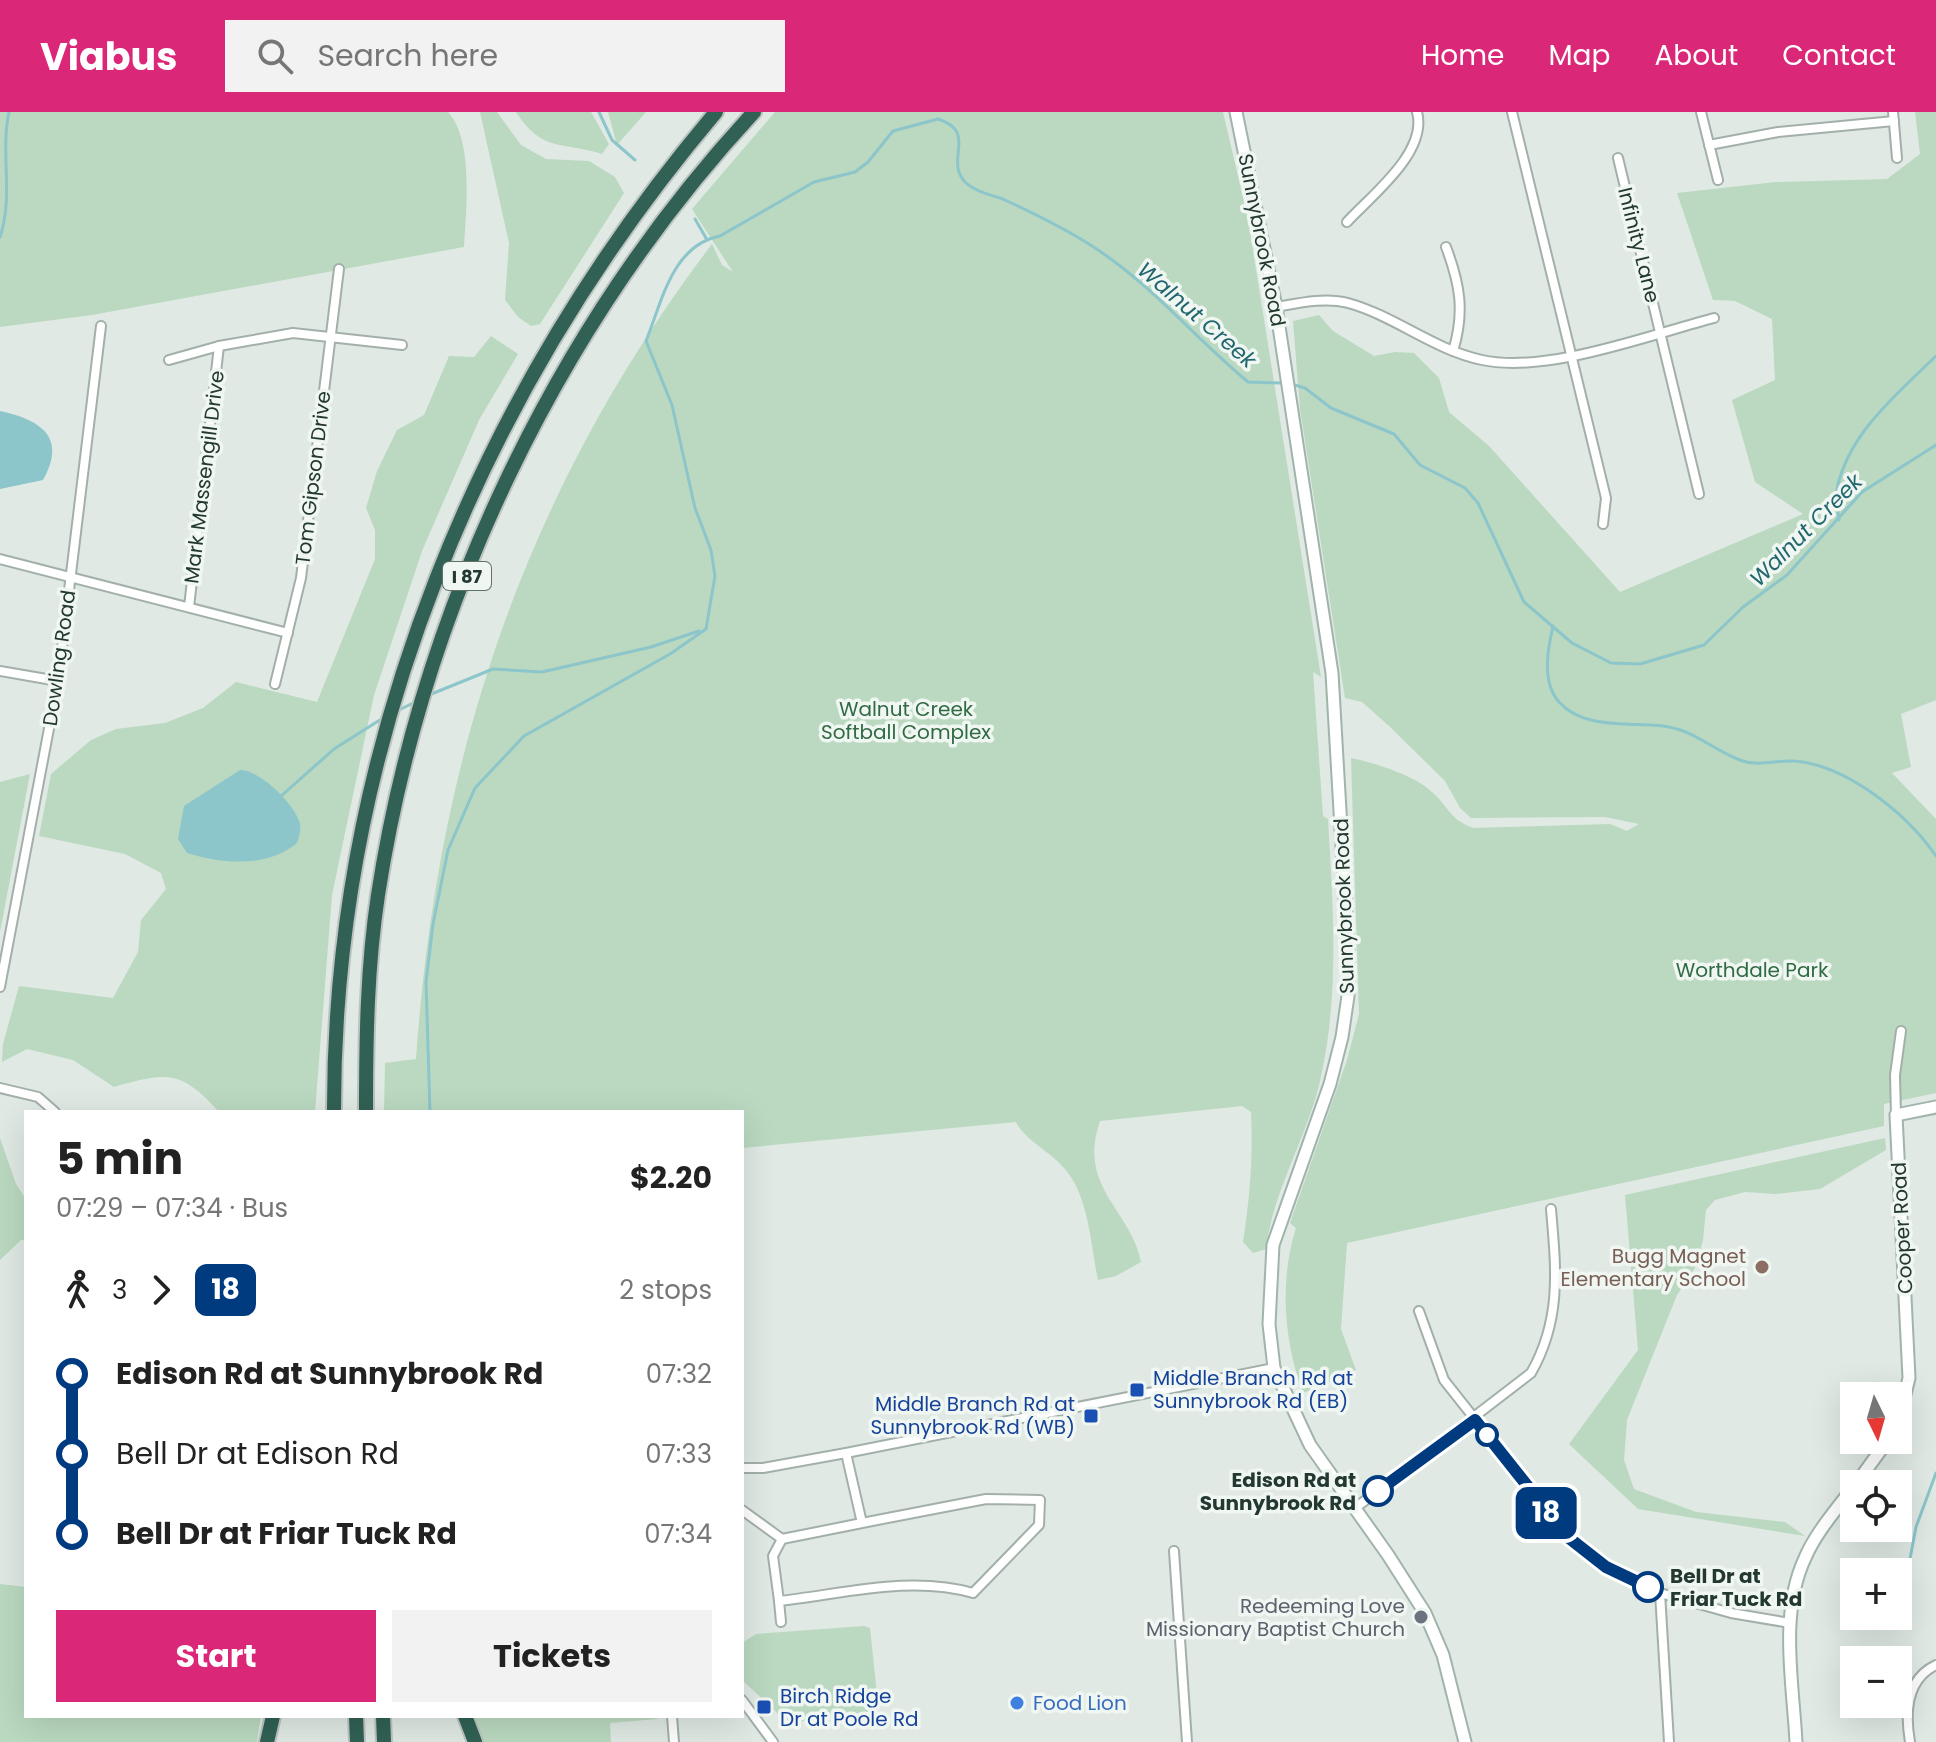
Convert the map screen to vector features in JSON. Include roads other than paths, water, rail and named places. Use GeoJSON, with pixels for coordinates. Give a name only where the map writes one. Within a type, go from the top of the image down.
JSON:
{"type":"FeatureCollection","features":[{"type":"Feature","properties":{"kind":"highway","name":"I 87"},"geometry":{"type":"LineString","coordinates":[[334,1110],[340,973],[358,858],[381,751],[405,666],[448,546],[480,471],[558,328],[655,186],[716,112]]}},
{"type":"Feature","properties":{"kind":"highway","name":"I 87"},"geometry":{"type":"LineString","coordinates":[[366,1110],[372,957],[378,897],[391,828],[411,743],[486,527],[542,411],[584,339],[693,179],[754,112]]}},
{"type":"Feature","properties":{"kind":"highway"},"geometry":{"type":"LineString","coordinates":[[267,1742],[273,1718]]}},
{"type":"Feature","properties":{"kind":"highway"},"geometry":{"type":"LineString","coordinates":[[356,1718],[357,1742]]}},
{"type":"Feature","properties":{"kind":"highway"},"geometry":{"type":"LineString","coordinates":[[383,1718],[384,1742]]}},
{"type":"Feature","properties":{"kind":"highway"},"geometry":{"type":"LineString","coordinates":[[466,1718],[475,1742]]}},
{"type":"Feature","properties":{"kind":"main road","name":"Sunnybrook Road"},"geometry":{"type":"LineString","coordinates":[[1236,112],[1276,307],[1332,673],[1344,860],[1348,996],[1330,1084],[1273,1245],[1269,1324],[1274,1368],[1310,1445],[1425,1613],[1443,1655],[1465,1742]]}},
{"type":"Feature","properties":{"kind":"main road"},"geometry":{"type":"LineString","coordinates":[[1896,1115],[1936,1107]]}},
{"type":"Feature","properties":{"kind":"main road","name":"Cooper Road"},"geometry":{"type":"LineString","coordinates":[[1896,1115],[1908,1382]]}},
{"type":"Feature","properties":{"kind":"main road"},"geometry":{"type":"LineString","coordinates":[[1796,1742],[1790,1623],[1804,1558],[1840,1506]]}},
{"type":"Feature","properties":{"kind":"street"},"geometry":{"type":"LineString","coordinates":[[1347,222],[1409,153],[1420,125],[1417,112]]}},
{"type":"Feature","properties":{"kind":"street"},"geometry":{"type":"LineString","coordinates":[[1512,112],[1606,498],[1603,524]]}},
{"type":"Feature","properties":{"kind":"street"},"geometry":{"type":"LineString","coordinates":[[1701,112],[1718,180]]}},
{"type":"Feature","properties":{"kind":"street"},"geometry":{"type":"LineString","coordinates":[[1709,145],[1767,133],[1894,117],[1897,158]]}},
{"type":"Feature","properties":{"kind":"street","name":"Infinity Lane"},"geometry":{"type":"LineString","coordinates":[[1618,158],[1699,494]]}},
{"type":"Feature","properties":{"kind":"street"},"geometry":{"type":"LineString","coordinates":[[1446,247],[1457,277],[1462,304],[1453,351]]}},
{"type":"Feature","properties":{"kind":"street","name":"Tom Gipson Drive"},"geometry":{"type":"LineString","coordinates":[[275,684],[301,578],[339,269]]}},
{"type":"Feature","properties":{"kind":"street"},"geometry":{"type":"LineString","coordinates":[[1276,307],[1323,300],[1349,303],[1453,351],[1481,360],[1513,365],[1572,355],[1714,318]]}},
{"type":"Feature","properties":{"kind":"street","name":"Dowling Road"},"geometry":{"type":"LineString","coordinates":[[0,987],[58,681],[101,326]]}},
{"type":"Feature","properties":{"kind":"street"},"geometry":{"type":"LineString","coordinates":[[169,360],[219,346],[293,333],[402,345]]}},
{"type":"Feature","properties":{"kind":"street","name":"Mark Massengill Drive"},"geometry":{"type":"LineString","coordinates":[[189,607],[219,346]]}},
{"type":"Feature","properties":{"kind":"street"},"geometry":{"type":"LineString","coordinates":[[0,559],[288,633]]}},
{"type":"Feature","properties":{"kind":"street"},"geometry":{"type":"LineString","coordinates":[[0,671],[58,681]]}},
{"type":"Feature","properties":{"kind":"street","name":"Cooper Road"},"geometry":{"type":"LineString","coordinates":[[1896,1115],[1895,1075],[1901,1031]]}},
{"type":"Feature","properties":{"kind":"street"},"geometry":{"type":"LineString","coordinates":[[0,1088],[38,1097],[53,1110]]}},
{"type":"Feature","properties":{"kind":"street"},"geometry":{"type":"LineString","coordinates":[[1354,1509],[1475,1420],[1531,1373],[1546,1347],[1557,1280],[1551,1209]]}},
{"type":"Feature","properties":{"kind":"street"},"geometry":{"type":"LineString","coordinates":[[1419,1311],[1444,1380],[1569,1538],[1606,1567],[1660,1593],[1716,1609],[1790,1623]]}},
{"type":"Feature","properties":{"kind":"street"},"geometry":{"type":"LineString","coordinates":[[744,1468],[763,1468],[846,1453],[1274,1368]]}},
{"type":"Feature","properties":{"kind":"street"},"geometry":{"type":"LineString","coordinates":[[846,1453],[862,1523]]}},
{"type":"Feature","properties":{"kind":"street"},"geometry":{"type":"LineString","coordinates":[[744,1511],[782,1539],[986,1499],[1040,1500],[1042,1513],[1039,1525],[973,1593],[949,1586],[915,1583],[779,1601]]}},
{"type":"Feature","properties":{"kind":"street"},"geometry":{"type":"LineString","coordinates":[[781,1622],[773,1556],[782,1539]]}},
{"type":"Feature","properties":{"kind":"street"},"geometry":{"type":"LineString","coordinates":[[1174,1551],[1187,1742]]}},
{"type":"Feature","properties":{"kind":"street"},"geometry":{"type":"LineString","coordinates":[[1660,1593],[1669,1742]]}},
{"type":"Feature","properties":{"kind":"street"},"geometry":{"type":"LineString","coordinates":[[1910,1742],[1908,1699],[1924,1671],[1936,1665]]}},
{"type":"Feature","properties":{"kind":"street"},"geometry":{"type":"LineString","coordinates":[[744,1703],[773,1742]]}},
{"type":"Feature","properties":{"kind":"street"},"geometry":{"type":"LineString","coordinates":[[672,1718],[674,1742]]}},
{"type":"Feature","properties":{"kind":"water"},"geometry":{"type":"Polygon","coordinates":[[[0,411],[38,425],[46,433],[52,452],[43,480],[0,489],[0,411]]]}},
{"type":"Feature","properties":{"kind":"water"},"geometry":{"type":"Polygon","coordinates":[[[240,770],[266,782],[291,807],[300,824],[297,843],[272,857],[244,862],[215,860],[187,853],[178,839],[184,806],[240,770]]]}},
{"type":"Feature","properties":{"kind":"waterway"},"geometry":{"type":"LineString","coordinates":[[0,237],[6,206],[9,112]]}},
{"type":"Feature","properties":{"kind":"waterway","name":"Walnut Creek"},"geometry":{"type":"LineString","coordinates":[[599,112],[612,140],[635,160]]}},
{"type":"Feature","properties":{"kind":"waterway"},"geometry":{"type":"LineString","coordinates":[[430,1110],[426,982],[433,924],[448,850],[475,788],[524,736],[670,654],[706,629],[715,576],[711,550],[695,508],[672,405],[646,341],[671,277],[690,251],[814,182],[855,172],[868,162],[893,131],[938,119],[956,131],[959,139],[958,166],[966,183],[1049,222],[1113,261],[1248,382],[1283,383]]}},
{"type":"Feature","properties":{"kind":"waterway","name":"Walnut Creek"},"geometry":{"type":"LineString","coordinates":[[695,219],[706,238]]}},
{"type":"Feature","properties":{"kind":"waterway"},"geometry":{"type":"LineString","coordinates":[[1839,520],[1837,489],[1852,450],[1890,400],[1936,356]]}},
{"type":"Feature","properties":{"kind":"waterway","name":"Walnut Creek"},"geometry":{"type":"LineString","coordinates":[[1291,384],[1305,388],[1331,408],[1394,434],[1420,465],[1465,488],[1478,503],[1524,602],[1572,643],[1611,663],[1640,664],[1704,645],[1743,607],[1787,575],[1862,492],[1936,445]]}},
{"type":"Feature","properties":{"kind":"waterway"},"geometry":{"type":"LineString","coordinates":[[1553,626],[1548,675],[1553,694],[1569,711],[1594,721],[1674,728],[1746,762],[1794,761],[1834,772],[1874,794],[1909,824],[1936,856]]}},
{"type":"Feature","properties":{"kind":"waterway"},"geometry":{"type":"LineString","coordinates":[[429,695],[493,669],[542,672],[651,647],[699,631]]}},
{"type":"Feature","properties":{"kind":"waterway"},"geometry":{"type":"LineString","coordinates":[[397,711],[415,702]]}},
{"type":"Feature","properties":{"kind":"waterway"},"geometry":{"type":"LineString","coordinates":[[280,797],[334,749],[383,718]]}},
{"type":"Feature","properties":{"kind":"waterway"},"geometry":{"type":"LineString","coordinates":[[1910,1558],[1916,1527],[1936,1473]]}},
{"type":"Feature","properties":{"kind":"place","name":"Bugg Magnet Elementary School"},"geometry":{"type":"Point","coordinates":[1762,1267]}},
{"type":"Feature","properties":{"kind":"place","name":"Middle Branch Rd at Sunnybrook Rd (EB)"},"geometry":{"type":"Point","coordinates":[1137,1390]}},
{"type":"Feature","properties":{"kind":"place","name":"Middle Branch Rd at Sunnybrook Rd (WB)"},"geometry":{"type":"Point","coordinates":[1091,1416]}},
{"type":"Feature","properties":{"kind":"place","name":"Edison Rd at Sunnybrook Rd"},"geometry":{"type":"Point","coordinates":[1378,1491]}},
{"type":"Feature","properties":{"kind":"place","name":"Bell Dr at Friar Tuck Rd"},"geometry":{"type":"Point","coordinates":[1648,1587]}},
{"type":"Feature","properties":{"kind":"place","name":"Redeeming Love Missionary Baptist Church"},"geometry":{"type":"Point","coordinates":[1421,1617]}},
{"type":"Feature","properties":{"kind":"place","name":"Food Lion"},"geometry":{"type":"Point","coordinates":[1017,1703]}},
{"type":"Feature","properties":{"kind":"place","name":"Birch Ridge Dr at Poole Rd"},"geometry":{"type":"Point","coordinates":[764,1707]}},
{"type":"Feature","properties":{"kind":"park label","name":"Walnut Creek Softball Complex"},"geometry":{"type":"Point","coordinates":[906,720]}},
{"type":"Feature","properties":{"kind":"park label","name":"Worthdale Park"},"geometry":{"type":"Point","coordinates":[1752,970]}}]}
